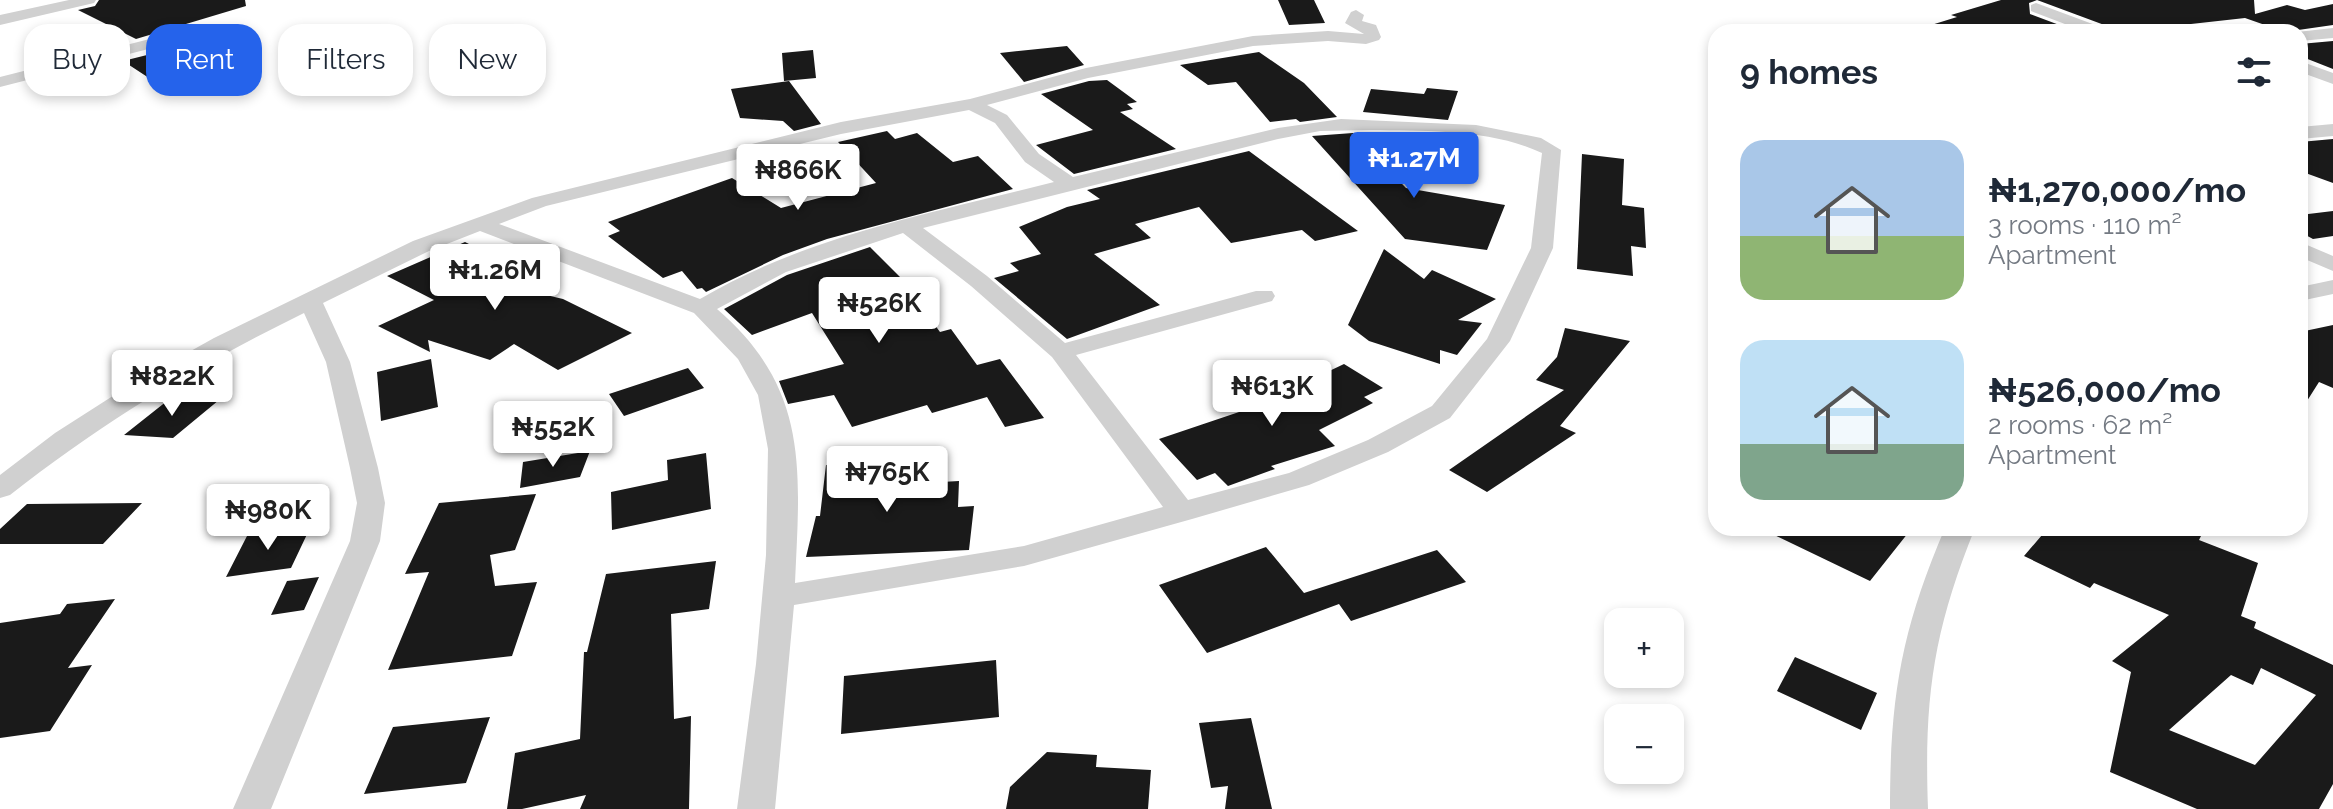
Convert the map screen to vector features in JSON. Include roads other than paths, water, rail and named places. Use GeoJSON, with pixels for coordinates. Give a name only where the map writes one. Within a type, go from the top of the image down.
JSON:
{"type":"FeatureCollection","features":[{"type":"Feature","properties":{"kind":"street"},"geometry":{"type":"LineString","coordinates":[[0,20],[89,0]]}},
{"type":"Feature","properties":{"kind":"street"},"geometry":{"type":"LineString","coordinates":[[2036,8],[2079,24]]}},
{"type":"Feature","properties":{"kind":"street"},"geometry":{"type":"LineString","coordinates":[[0,489],[65,439],[139,390],[309,299],[421,246],[480,224],[599,185],[841,128],[971,104],[1086,73],[1253,41],[1373,37],[1370,28],[1353,23],[1356,15]]}},
{"type":"Feature","properties":{"kind":"street"},"geometry":{"type":"LineString","coordinates":[[2308,35],[2333,33]]}},
{"type":"Feature","properties":{"kind":"street"},"geometry":{"type":"LineString","coordinates":[[0,82],[146,45]]}},
{"type":"Feature","properties":{"kind":"street"},"geometry":{"type":"LineString","coordinates":[[2308,69],[2333,79]]}},
{"type":"Feature","properties":{"kind":"street"},"geometry":{"type":"LineString","coordinates":[[971,104],[1001,119],[1032,158],[1070,184]]}},
{"type":"Feature","properties":{"kind":"street"},"geometry":{"type":"LineString","coordinates":[[702,308],[729,290],[787,265],[908,227],[1140,164],[1288,131],[1357,123],[1405,125],[1531,140],[1552,150],[1542,248],[1498,341],[1441,412],[1378,446],[1299,479],[1182,512],[1024,556],[781,596]]}},
{"type":"Feature","properties":{"kind":"street"},"geometry":{"type":"LineString","coordinates":[[2308,132],[2333,130]]}},
{"type":"Feature","properties":{"kind":"street"},"geometry":{"type":"LineString","coordinates":[[480,224],[702,308],[729,330],[751,359],[776,409],[783,479],[781,596],[756,809]]}},
{"type":"Feature","properties":{"kind":"street"},"geometry":{"type":"LineString","coordinates":[[908,227],[979,281],[1061,352],[1182,512]]}},
{"type":"Feature","properties":{"kind":"street"},"geometry":{"type":"LineString","coordinates":[[2308,253],[2333,264]]}},
{"type":"Feature","properties":{"kind":"street"},"geometry":{"type":"LineString","coordinates":[[2308,292],[2333,287]]}},
{"type":"Feature","properties":{"kind":"street"},"geometry":{"type":"LineString","coordinates":[[1061,352],[1264,296]]}},
{"type":"Feature","properties":{"kind":"street"},"geometry":{"type":"LineString","coordinates":[[252,809],[365,541],[371,503],[338,362],[309,299]]}},
{"type":"Feature","properties":{"kind":"street"},"geometry":{"type":"LineString","coordinates":[[1909,809],[1908,753],[1916,659],[1935,587],[1957,536]]}}]}
